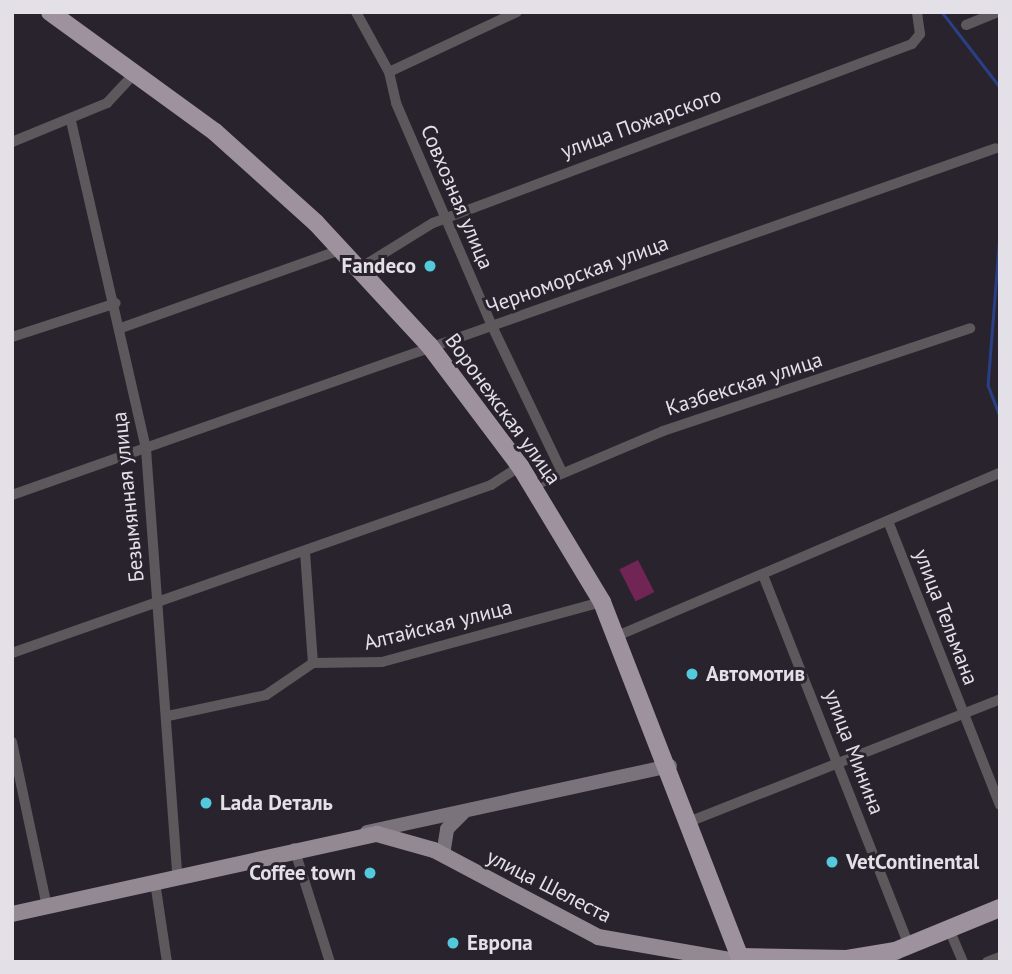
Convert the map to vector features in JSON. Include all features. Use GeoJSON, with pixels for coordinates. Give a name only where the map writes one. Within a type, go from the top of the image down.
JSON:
{"type":"FeatureCollection","features":[{"type":"Feature","properties":{"kind":"highway","name":"Воронежская улица"},"geometry":{"type":"LineString","coordinates":[[54,13],[242,154],[343,249],[429,345],[520,466],[602,601],[670,766],[740,959]]}},
{"type":"Feature","properties":{"kind":"highway"},"geometry":{"type":"LineString","coordinates":[[740,959],[847,959],[901,948],[1000,908]]}},
{"type":"Feature","properties":{"kind":"main road","name":"улица Шелеста"},"geometry":{"type":"LineString","coordinates":[[12,914],[346,836],[670,766]]}},
{"type":"Feature","properties":{"kind":"main road"},"geometry":{"type":"LineString","coordinates":[[443,855],[447,829],[464,812]]}},
{"type":"Feature","properties":{"kind":"main road","name":"улица Шелеста"},"geometry":{"type":"LineString","coordinates":[[346,836],[391,836],[443,855],[598,937],[663,952],[740,959]]}},
{"type":"Feature","properties":{"kind":"main road"},"geometry":{"type":"LineString","coordinates":[[875,962],[901,948]]}},
{"type":"Feature","properties":{"kind":"street","name":"Совхозная улица"},"geometry":{"type":"LineString","coordinates":[[356,12],[389,72],[445,218],[492,326],[562,472]]}},
{"type":"Feature","properties":{"kind":"street"},"geometry":{"type":"LineString","coordinates":[[389,72],[517,12]]}},
{"type":"Feature","properties":{"kind":"street"},"geometry":{"type":"LineString","coordinates":[[966,25],[998,12]]}},
{"type":"Feature","properties":{"kind":"street","name":"улица Пожарского"},"geometry":{"type":"LineString","coordinates":[[360,268],[445,218],[912,44],[920,34],[917,13]]}},
{"type":"Feature","properties":{"kind":"street"},"geometry":{"type":"LineString","coordinates":[[12,142],[71,121],[112,99],[135,73]]}},
{"type":"Feature","properties":{"kind":"street","name":"Безымянная улица"},"geometry":{"type":"LineString","coordinates":[[71,121],[116,303],[146,449],[160,603],[177,876]]}},
{"type":"Feature","properties":{"kind":"street","name":"Черноморская улица"},"geometry":{"type":"LineString","coordinates":[[12,495],[429,345],[492,326],[996,148]]}},
{"type":"Feature","properties":{"kind":"street"},"geometry":{"type":"LineString","coordinates":[[121,328],[343,249]]}},
{"type":"Feature","properties":{"kind":"street"},"geometry":{"type":"LineString","coordinates":[[12,337],[116,303]]}},
{"type":"Feature","properties":{"kind":"street","name":"Казбекская улица"},"geometry":{"type":"LineString","coordinates":[[533,486],[663,431],[970,328]]}},
{"type":"Feature","properties":{"kind":"street"},"geometry":{"type":"LineString","coordinates":[[12,653],[491,485],[520,466]]}},
{"type":"Feature","properties":{"kind":"street"},"geometry":{"type":"LineString","coordinates":[[617,636],[1000,472]]}},
{"type":"Feature","properties":{"kind":"street","name":"улица Тельмана"},"geometry":{"type":"LineString","coordinates":[[888,521],[1000,805]]}},
{"type":"Feature","properties":{"kind":"street"},"geometry":{"type":"LineString","coordinates":[[167,716],[266,695],[313,663],[305,552]]}},
{"type":"Feature","properties":{"kind":"street","name":"улица Минина"},"geometry":{"type":"LineString","coordinates":[[763,575],[838,764],[901,948]]}},
{"type":"Feature","properties":{"kind":"street","name":"Алтайская улица"},"geometry":{"type":"LineString","coordinates":[[313,663],[382,662],[602,601]]}},
{"type":"Feature","properties":{"kind":"street"},"geometry":{"type":"LineString","coordinates":[[691,821],[1000,699]]}},
{"type":"Feature","properties":{"kind":"street"},"geometry":{"type":"LineString","coordinates":[[12,742],[47,906]]}},
{"type":"Feature","properties":{"kind":"street"},"geometry":{"type":"LineString","coordinates":[[294,848],[330,962]]}},
{"type":"Feature","properties":{"kind":"street"},"geometry":{"type":"LineString","coordinates":[[155,882],[167,962]]}},
{"type":"Feature","properties":{"kind":"street"},"geometry":{"type":"LineString","coordinates":[[949,929],[963,962]]}},
{"type":"Feature","properties":{"kind":"street"},"geometry":{"type":"LineString","coordinates":[[987,962],[1000,957]]}},
{"type":"Feature","properties":{"kind":"shaded area"},"geometry":{"type":"Polygon","coordinates":[[[638,560],[654,592],[636,602],[619,570],[638,560]]]}},
{"type":"Feature","properties":{"kind":"waterway"},"geometry":{"type":"LineString","coordinates":[[942,12],[1000,87]]}},
{"type":"Feature","properties":{"kind":"waterway"},"geometry":{"type":"LineString","coordinates":[[1000,234],[988,385],[1000,417]]}},
{"type":"Feature","properties":{"kind":"place","name":"Fandeco"},"geometry":{"type":"Point","coordinates":[430,266]}},
{"type":"Feature","properties":{"kind":"place","name":"Автомотив"},"geometry":{"type":"Point","coordinates":[692,674]}},
{"type":"Feature","properties":{"kind":"place","name":"Lada Dеталь"},"geometry":{"type":"Point","coordinates":[206,803]}},
{"type":"Feature","properties":{"kind":"place","name":"VetContinental"},"geometry":{"type":"Point","coordinates":[832,862]}},
{"type":"Feature","properties":{"kind":"place","name":"Coffee town"},"geometry":{"type":"Point","coordinates":[370,873]}},
{"type":"Feature","properties":{"kind":"place","name":"Европа"},"geometry":{"type":"Point","coordinates":[453,943]}}]}
